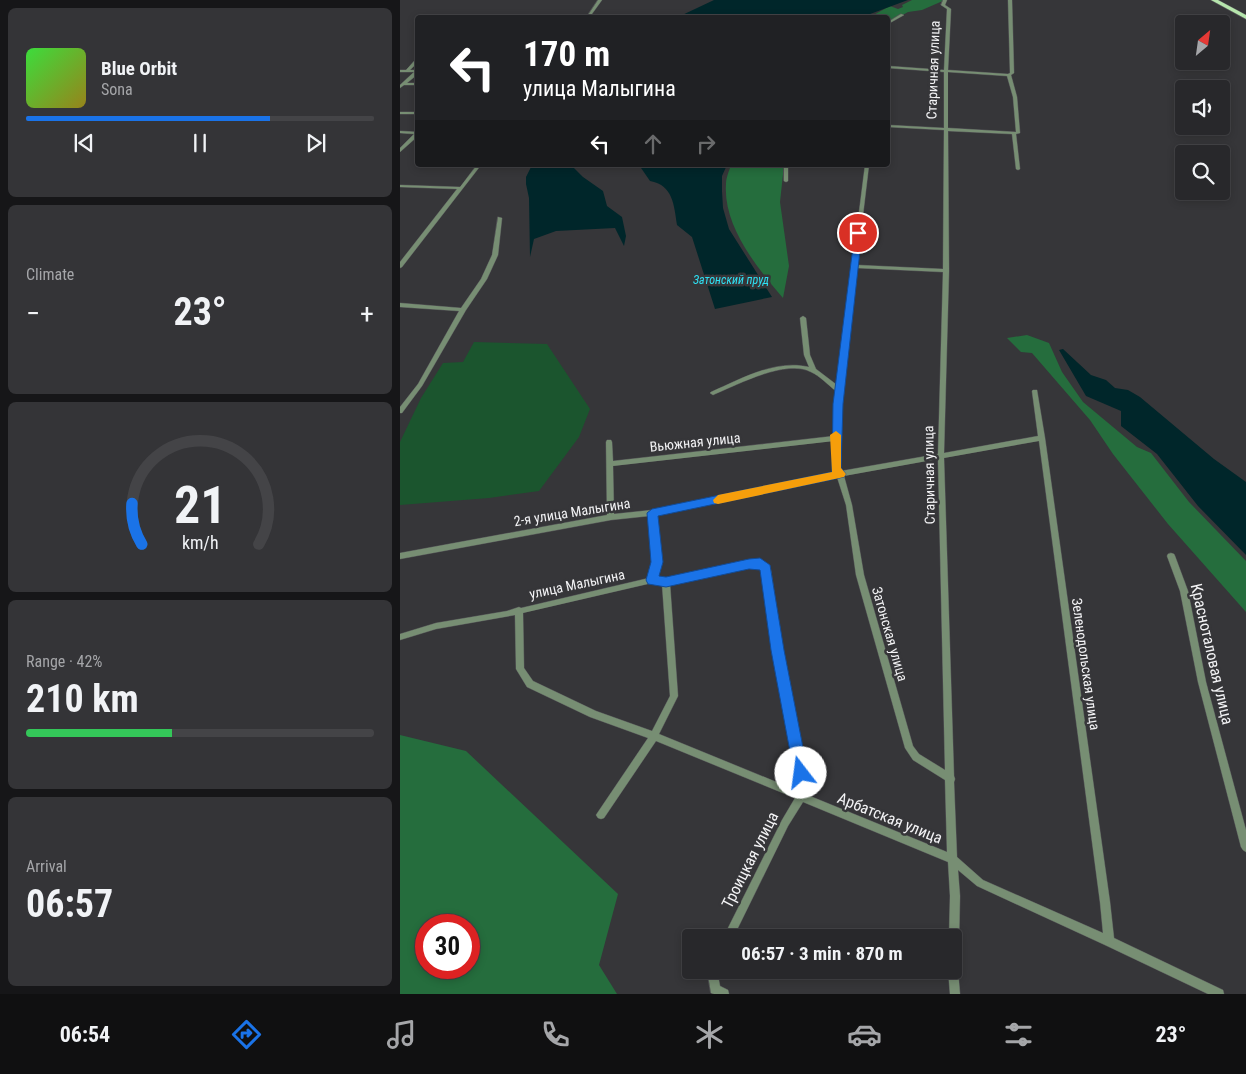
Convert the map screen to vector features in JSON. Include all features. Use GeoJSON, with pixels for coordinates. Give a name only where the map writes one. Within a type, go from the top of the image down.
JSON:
{"type":"FeatureCollection","features":[{"type":"Feature","properties":{"kind":"main road"},"geometry":{"type":"LineString","coordinates":[[1214,0],[1246,17]]}},
{"type":"Feature","properties":{"kind":"main road"},"geometry":{"type":"LineString","coordinates":[[1226,0],[1246,11]]}},
{"type":"Feature","properties":{"kind":"street"},"geometry":{"type":"LineString","coordinates":[[589,15],[600,0]]}},
{"type":"Feature","properties":{"kind":"street","name":"Старичная улица"},"geometry":{"type":"LineString","coordinates":[[945,0],[943,5],[949,10],[946,71],[946,272],[941,454],[952,860],[955,896],[954,929]]}},
{"type":"Feature","properties":{"kind":"street"},"geometry":{"type":"LineString","coordinates":[[1010,0],[1011,74],[1015,97],[1018,168]]}},
{"type":"Feature","properties":{"kind":"street"},"geometry":{"type":"LineString","coordinates":[[890,22],[902,15]]}},
{"type":"Feature","properties":{"kind":"street"},"geometry":{"type":"LineString","coordinates":[[408,70],[415,62]]}},
{"type":"Feature","properties":{"kind":"street"},"geometry":{"type":"LineString","coordinates":[[890,67],[1011,74]]}},
{"type":"Feature","properties":{"kind":"street"},"geometry":{"type":"LineString","coordinates":[[400,71],[415,71]]}},
{"type":"Feature","properties":{"kind":"street"},"geometry":{"type":"LineString","coordinates":[[402,86],[415,74]]}},
{"type":"Feature","properties":{"kind":"street"},"geometry":{"type":"LineString","coordinates":[[402,86],[415,84]]}},
{"type":"Feature","properties":{"kind":"street"},"geometry":{"type":"LineString","coordinates":[[400,113],[415,113]]}},
{"type":"Feature","properties":{"kind":"street"},"geometry":{"type":"LineString","coordinates":[[890,126],[1016,133]]}},
{"type":"Feature","properties":{"kind":"street"},"geometry":{"type":"LineString","coordinates":[[400,132],[415,133]]}},
{"type":"Feature","properties":{"kind":"street"},"geometry":{"type":"LineString","coordinates":[[400,151],[415,135]]}},
{"type":"Feature","properties":{"kind":"street"},"geometry":{"type":"LineString","coordinates":[[407,144],[415,144]]}},
{"type":"Feature","properties":{"kind":"street"},"geometry":{"type":"LineString","coordinates":[[400,266],[477,167]]}},
{"type":"Feature","properties":{"kind":"street"},"geometry":{"type":"LineString","coordinates":[[786,167],[786,181]]}},
{"type":"Feature","properties":{"kind":"street","name":"Затонская улица"},"geometry":{"type":"LineString","coordinates":[[867,167],[839,390],[836,470],[840,474],[849,505],[860,575],[908,748],[916,757],[950,779]]}},
{"type":"Feature","properties":{"kind":"street"},"geometry":{"type":"LineString","coordinates":[[400,186],[461,188]]}},
{"type":"Feature","properties":{"kind":"street"},"geometry":{"type":"LineString","coordinates":[[400,411],[420,384],[463,310],[484,279],[495,255],[500,218]]}},
{"type":"Feature","properties":{"kind":"street"},"geometry":{"type":"LineString","coordinates":[[854,266],[946,272]]}},
{"type":"Feature","properties":{"kind":"street"},"geometry":{"type":"LineString","coordinates":[[400,305],[463,310]]}},
{"type":"Feature","properties":{"kind":"street"},"geometry":{"type":"LineString","coordinates":[[803,318],[807,355],[813,370]]}},
{"type":"Feature","properties":{"kind":"street"},"geometry":{"type":"LineString","coordinates":[[713,393],[762,373],[799,365],[813,370],[839,390]]}},
{"type":"Feature","properties":{"kind":"street","name":"Зеленодольская улица"},"geometry":{"type":"LineString","coordinates":[[1035,391],[1104,892],[1109,941]]}},
{"type":"Feature","properties":{"kind":"street","name":"Вьюжная улица"},"geometry":{"type":"LineString","coordinates":[[610,464],[836,438]]}},
{"type":"Feature","properties":{"kind":"street","name":"2-я улица Малыгина"},"geometry":{"type":"LineString","coordinates":[[400,556],[612,517],[652,513],[941,454],[1042,438]]}},
{"type":"Feature","properties":{"kind":"street"},"geometry":{"type":"LineString","coordinates":[[609,442],[612,517]]}},
{"type":"Feature","properties":{"kind":"street"},"geometry":{"type":"LineString","coordinates":[[652,513],[657,562],[652,580]]}},
{"type":"Feature","properties":{"kind":"street","name":"Красноталовая улица"},"geometry":{"type":"LineString","coordinates":[[1171,556],[1184,591],[1202,682],[1246,847]]}},
{"type":"Feature","properties":{"kind":"street","name":"улица Малыгина"},"geometry":{"type":"LineString","coordinates":[[400,638],[436,626],[507,614],[652,580],[666,582],[760,563]]}},
{"type":"Feature","properties":{"kind":"street","name":"Троицкая улица"},"geometry":{"type":"LineString","coordinates":[[732,929],[785,823],[800,798],[801,773],[778,650],[767,571],[760,563]]}},
{"type":"Feature","properties":{"kind":"street"},"geometry":{"type":"LineString","coordinates":[[601,815],[654,736],[674,696],[666,582]]}},
{"type":"Feature","properties":{"kind":"street","name":"Арбатская улица"},"geometry":{"type":"LineString","coordinates":[[519,610],[520,669],[530,684],[593,714],[654,736],[952,860],[980,883],[1109,941],[1219,994]]}},
{"type":"Feature","properties":{"kind":"street"},"geometry":{"type":"LineString","coordinates":[[713,979],[715,989],[724,994]]}},
{"type":"Feature","properties":{"kind":"street"},"geometry":{"type":"LineString","coordinates":[[954,979],[955,994]]}},
{"type":"Feature","properties":{"kind":"green space"},"geometry":{"type":"Polygon","coordinates":[[[912,0],[945,0],[922,10],[908,12],[890,22],[890,15],[874,15],[890,6],[898,9],[903,7],[902,5],[912,0]]]}},
{"type":"Feature","properties":{"kind":"green space"},"geometry":{"type":"Polygon","coordinates":[[[730,167],[784,167],[780,202],[789,266],[783,298],[753,260],[736,231],[727,200],[726,182],[730,167]]]}},
{"type":"Feature","properties":{"kind":"green space"},"geometry":{"type":"Polygon","coordinates":[[[1027,335],[1049,343],[1062,372],[1083,402],[1137,447],[1151,453],[1189,502],[1246,561],[1246,612],[1168,524],[1113,454],[1090,420],[1032,353],[1021,352],[1007,338],[1027,335]]]}},
{"type":"Feature","properties":{"kind":"green space"},"geometry":{"type":"Polygon","coordinates":[[[474,342],[547,344],[590,409],[579,437],[539,491],[489,498],[400,505],[400,442],[421,398],[443,363],[463,362],[474,342]]]}},
{"type":"Feature","properties":{"kind":"green space"},"geometry":{"type":"Polygon","coordinates":[[[400,735],[466,751],[618,894],[599,965],[617,994],[400,994],[400,735]]]}},
{"type":"Feature","properties":{"kind":"water"},"geometry":{"type":"Polygon","coordinates":[[[714,0],[908,0],[867,15],[682,15],[714,0]]]}},
{"type":"Feature","properties":{"kind":"water"},"geometry":{"type":"Polygon","coordinates":[[[531,167],[573,167],[583,177],[603,191],[607,206],[622,217],[626,236],[624,246],[615,228],[556,231],[534,239],[530,257],[529,198],[526,177],[531,167]]]}},
{"type":"Feature","properties":{"kind":"water","name":"Затонский пруд"},"geometry":{"type":"Polygon","coordinates":[[[640,167],[726,167],[722,176],[722,191],[723,208],[729,229],[772,297],[715,309],[692,237],[677,225],[675,210],[668,191],[658,183],[650,181],[640,167]]]}},
{"type":"Feature","properties":{"kind":"water"},"geometry":{"type":"Polygon","coordinates":[[[1063,349],[1091,375],[1106,380],[1115,388],[1128,390],[1140,397],[1214,459],[1246,482],[1246,555],[1198,506],[1157,454],[1121,426],[1121,411],[1086,396],[1059,350],[1063,349]]]}},
{"type":"Feature","properties":{"kind":"slow traffic"},"geometry":{"type":"LineString","coordinates":[[718,500],[840,474],[836,470],[836,435]]}},
{"type":"Feature","properties":{"kind":"route"},"geometry":{"type":"LineString","coordinates":[[801,773],[794,747],[766,568],[760,563],[749,564],[666,582],[652,580],[657,562],[652,513],[840,474],[836,470],[838,404],[858,233]]}}]}
